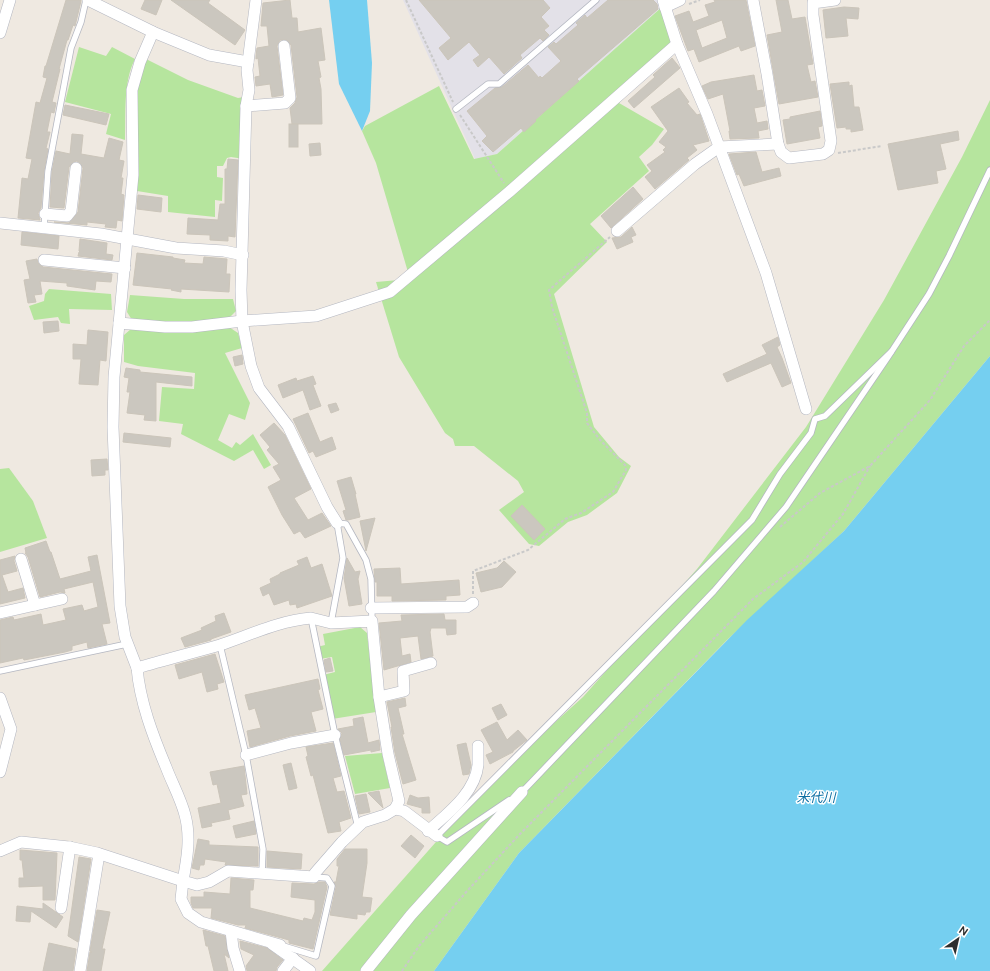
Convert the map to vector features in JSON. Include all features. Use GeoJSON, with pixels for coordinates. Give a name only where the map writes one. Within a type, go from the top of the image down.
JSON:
{"type":"FeatureCollection","features":[{"type":"Feature","properties":{"kind":"street"},"geometry":{"type":"LineString","coordinates":[[0,33],[10,0]]}},
{"type":"Feature","properties":{"kind":"street"},"geometry":{"type":"LineString","coordinates":[[87,0],[153,32],[209,55],[248,62]]}},
{"type":"Feature","properties":{"kind":"street"},"geometry":{"type":"LineString","coordinates":[[256,0],[247,70],[249,90],[246,106],[241,290],[242,321],[251,366],[260,388],[288,426],[327,507],[337,523]]}},
{"type":"Feature","properties":{"kind":"street"},"geometry":{"type":"LineString","coordinates":[[680,0],[664,3],[677,44],[707,114],[766,273],[806,409]]}},
{"type":"Feature","properties":{"kind":"street"},"geometry":{"type":"LineString","coordinates":[[753,0],[778,144],[781,152],[788,158],[823,154],[829,150],[832,141],[812,3],[835,0]]}},
{"type":"Feature","properties":{"kind":"street"},"geometry":{"type":"LineString","coordinates":[[153,32],[140,62],[132,90],[132,175],[125,268],[114,377],[114,427],[120,606],[125,637],[137,668],[142,699],[158,749],[185,816],[188,840],[187,860],[181,899],[188,913],[201,922],[275,944],[310,971]]}},
{"type":"Feature","properties":{"kind":"street"},"geometry":{"type":"LineString","coordinates":[[120,323],[165,327],[192,327],[242,321],[316,316],[390,292],[510,192],[677,44]]}},
{"type":"Feature","properties":{"kind":"street"},"geometry":{"type":"LineString","coordinates":[[246,106],[285,103],[290,98],[284,46]]}},
{"type":"Feature","properties":{"kind":"street"},"geometry":{"type":"LineString","coordinates":[[617,231],[695,164],[719,147],[778,144]]}},
{"type":"Feature","properties":{"kind":"street"},"geometry":{"type":"LineString","coordinates":[[45,214],[67,216],[71,211],[76,168]]}},
{"type":"Feature","properties":{"kind":"street"},"geometry":{"type":"LineString","coordinates":[[0,223],[101,234],[176,248],[224,251],[243,255]]}},
{"type":"Feature","properties":{"kind":"street"},"geometry":{"type":"LineString","coordinates":[[44,260],[125,268]]}},
{"type":"Feature","properties":{"kind":"street"},"geometry":{"type":"LineString","coordinates":[[21,559],[35,605]]}},
{"type":"Feature","properties":{"kind":"street"},"geometry":{"type":"LineString","coordinates":[[0,613],[62,599]]}},
{"type":"Feature","properties":{"kind":"street"},"geometry":{"type":"LineString","coordinates":[[371,608],[467,606],[473,603]]}},
{"type":"Feature","properties":{"kind":"street"},"geometry":{"type":"LineString","coordinates":[[0,851],[21,842],[70,847],[99,854],[197,885],[209,882],[228,872],[314,877],[315,873],[342,842],[363,822],[385,815],[395,809],[400,801],[388,754],[379,697],[372,621],[331,623],[311,618],[295,620],[276,624],[220,645],[137,668]]}},
{"type":"Feature","properties":{"kind":"street"},"geometry":{"type":"LineString","coordinates":[[379,697],[404,691],[403,671],[431,663]]}},
{"type":"Feature","properties":{"kind":"street"},"geometry":{"type":"LineString","coordinates":[[0,698],[11,729],[0,772]]}},
{"type":"Feature","properties":{"kind":"street"},"geometry":{"type":"LineString","coordinates":[[246,755],[291,743],[336,735]]}},
{"type":"Feature","properties":{"kind":"street"},"geometry":{"type":"LineString","coordinates":[[395,809],[404,811],[433,833],[470,788],[478,766],[478,746]]}},
{"type":"Feature","properties":{"kind":"street"},"geometry":{"type":"LineString","coordinates":[[366,971],[411,915],[522,792]]}},
{"type":"Feature","properties":{"kind":"street"},"geometry":{"type":"LineString","coordinates":[[61,908],[70,847]]}},
{"type":"Feature","properties":{"kind":"street"},"geometry":{"type":"LineString","coordinates":[[80,971],[99,854]]}},
{"type":"Feature","properties":{"kind":"street"},"geometry":{"type":"LineString","coordinates":[[232,931],[233,948],[240,971]]}},
{"type":"Feature","properties":{"kind":"street"},"geometry":{"type":"LineString","coordinates":[[283,971],[293,958]]}},
{"type":"Feature","properties":{"kind":"lane"},"geometry":{"type":"LineString","coordinates":[[44,228],[48,171],[69,56],[87,0]]}},
{"type":"Feature","properties":{"kind":"lane"},"geometry":{"type":"LineString","coordinates":[[456,109],[488,84],[499,84],[596,0]]}},
{"type":"Feature","properties":{"kind":"lane"},"geometry":{"type":"LineString","coordinates":[[891,352],[826,416],[815,419],[810,433],[780,474],[752,520],[433,833],[448,842],[522,792],[708,596],[756,543],[786,507],[891,352],[929,294],[990,170]]}},
{"type":"Feature","properties":{"kind":"lane"},"geometry":{"type":"LineString","coordinates":[[331,623],[343,558],[337,523],[346,524],[366,560],[371,579],[372,621]]}},
{"type":"Feature","properties":{"kind":"lane"},"geometry":{"type":"LineString","coordinates":[[311,618],[336,735],[358,827]]}},
{"type":"Feature","properties":{"kind":"lane"},"geometry":{"type":"LineString","coordinates":[[0,671],[128,644]]}},
{"type":"Feature","properties":{"kind":"lane"},"geometry":{"type":"LineString","coordinates":[[220,645],[246,755],[262,849],[262,873]]}},
{"type":"Feature","properties":{"kind":"lane"},"geometry":{"type":"LineString","coordinates":[[275,944],[316,956],[332,886],[327,878],[314,877]]}},
{"type":"Feature","properties":{"kind":"path"},"geometry":{"type":"LineString","coordinates":[[829,150],[838,154],[882,146]]}},
{"type":"Feature","properties":{"kind":"path"},"geometry":{"type":"LineString","coordinates":[[473,603],[473,571],[528,550],[565,519],[581,513],[613,492],[626,470],[625,465],[600,440],[587,423],[587,413],[552,307],[549,290],[617,231]]}},
{"type":"Feature","properties":{"kind":"path"},"geometry":{"type":"LineString","coordinates":[[402,971],[429,935],[520,834],[753,599],[803,562],[844,514],[870,466],[930,400],[964,346],[990,320]]}},
{"type":"Feature","properties":{"kind":"path"},"geometry":{"type":"LineString","coordinates":[[775,531],[820,493],[870,466]]}},
{"type":"Feature","properties":{"kind":"shaded area"},"geometry":{"type":"Polygon","coordinates":[[[403,0],[661,0],[663,6],[497,154],[475,159],[403,0]]]}},
{"type":"Feature","properties":{"kind":"green space"},"geometry":{"type":"Polygon","coordinates":[[[663,6],[673,46],[619,103],[664,129],[652,145],[639,157],[649,171],[590,224],[607,242],[554,294],[594,427],[619,457],[631,466],[617,493],[587,515],[568,522],[539,546],[529,544],[499,510],[524,492],[518,481],[474,446],[455,446],[453,439],[445,433],[399,357],[376,282],[410,279],[376,163],[362,131],[365,126],[439,86],[474,159],[497,154],[663,6]]]}},
{"type":"Feature","properties":{"kind":"green space"},"geometry":{"type":"Polygon","coordinates":[[[79,47],[106,56],[112,47],[135,59],[131,68],[127,88],[125,140],[106,134],[111,114],[65,102],[79,47]]]}},
{"type":"Feature","properties":{"kind":"green space"},"geometry":{"type":"Polygon","coordinates":[[[146,59],[188,80],[238,98],[244,97],[244,159],[231,157],[227,158],[223,166],[217,166],[217,177],[223,178],[222,201],[215,200],[215,217],[168,212],[168,196],[137,191],[137,87],[146,59]]]}},
{"type":"Feature","properties":{"kind":"green space"},"geometry":{"type":"Polygon","coordinates":[[[990,100],[990,356],[844,531],[727,640],[519,853],[434,971],[322,971],[443,834],[532,743],[583,697],[697,569],[806,427],[884,300],[962,157],[990,100]]]}},
{"type":"Feature","properties":{"kind":"green space"},"geometry":{"type":"Polygon","coordinates":[[[49,289],[111,294],[112,310],[69,309],[70,324],[61,323],[58,317],[34,320],[29,306],[44,301],[45,294],[49,289]]]}},
{"type":"Feature","properties":{"kind":"green space"},"geometry":{"type":"Polygon","coordinates":[[[130,295],[184,299],[233,299],[236,311],[228,319],[180,322],[132,320],[127,312],[130,295]]]}},
{"type":"Feature","properties":{"kind":"green space"},"geometry":{"type":"Polygon","coordinates":[[[229,327],[238,333],[242,348],[225,353],[250,403],[245,420],[229,414],[218,440],[232,448],[236,442],[240,445],[253,434],[271,465],[264,469],[253,450],[234,461],[181,434],[183,424],[159,421],[162,387],[194,389],[195,373],[138,366],[124,362],[124,335],[131,329],[159,332],[180,332],[229,327]]]}},
{"type":"Feature","properties":{"kind":"green space"},"geometry":{"type":"Polygon","coordinates":[[[9,468],[33,501],[47,538],[0,552],[0,469],[9,468]]]}},
{"type":"Feature","properties":{"kind":"green space"},"geometry":{"type":"Polygon","coordinates":[[[360,627],[367,633],[376,712],[332,719],[323,675],[335,672],[332,657],[320,659],[317,647],[325,645],[323,634],[360,627]]]}},
{"type":"Feature","properties":{"kind":"green space"},"geometry":{"type":"Polygon","coordinates":[[[382,753],[390,788],[355,794],[345,756],[382,753]]]}},
{"type":"Feature","properties":{"kind":"water"},"geometry":{"type":"Polygon","coordinates":[[[329,0],[367,0],[372,63],[370,111],[362,131],[339,84],[329,0]]]}},
{"type":"Feature","properties":{"kind":"water","name":"米代川"},"geometry":{"type":"Polygon","coordinates":[[[990,356],[990,971],[434,971],[519,853],[747,620],[844,531],[990,356]]]}},
{"type":"Feature","properties":{"kind":"building"},"geometry":{"type":"Polygon","coordinates":[[[66,0],[81,1],[75,26],[73,25],[67,40],[52,102],[56,103],[54,113],[51,112],[47,132],[50,132],[46,148],[48,149],[44,171],[41,208],[38,213],[40,220],[18,218],[22,178],[28,179],[32,159],[26,158],[36,102],[40,103],[47,78],[43,77],[45,66],[66,0]]]}},
{"type":"Feature","properties":{"kind":"building"},"geometry":{"type":"Polygon","coordinates":[[[145,0],[162,0],[156,15],[141,9],[145,0]]]}},
{"type":"Feature","properties":{"kind":"building"},"geometry":{"type":"Polygon","coordinates":[[[171,0],[210,0],[208,3],[245,30],[235,45],[171,0]]]}},
{"type":"Feature","properties":{"kind":"building"},"geometry":{"type":"Polygon","coordinates":[[[290,0],[292,18],[297,18],[298,32],[321,28],[325,60],[318,61],[321,77],[319,78],[321,89],[322,124],[292,124],[290,108],[295,103],[297,97],[291,45],[287,40],[280,40],[277,46],[283,95],[272,97],[270,84],[256,86],[255,77],[260,76],[258,58],[256,59],[257,48],[269,46],[267,26],[261,26],[263,3],[290,0]]]}},
{"type":"Feature","properties":{"kind":"building"},"geometry":{"type":"Polygon","coordinates":[[[419,0],[543,0],[550,8],[541,17],[549,26],[544,30],[549,35],[543,41],[540,38],[520,55],[522,58],[504,74],[489,57],[478,67],[473,60],[480,55],[469,42],[448,60],[439,48],[451,38],[419,0]]]}},
{"type":"Feature","properties":{"kind":"building"},"geometry":{"type":"Polygon","coordinates":[[[608,0],[653,0],[657,4],[658,9],[577,79],[579,81],[535,120],[536,121],[524,132],[521,128],[493,152],[482,141],[487,136],[467,111],[495,88],[502,87],[528,65],[539,78],[540,76],[542,78],[561,61],[548,47],[554,42],[556,44],[578,25],[576,23],[585,15],[587,18],[608,0]]]}},
{"type":"Feature","properties":{"kind":"building"},"geometry":{"type":"Polygon","coordinates":[[[714,0],[746,0],[755,46],[741,51],[739,46],[699,62],[694,49],[688,51],[675,16],[689,11],[693,22],[709,16],[705,5],[715,2],[714,0]],[[722,20],[696,30],[702,48],[727,38],[722,20]]]}},
{"type":"Feature","properties":{"kind":"building"},"geometry":{"type":"Polygon","coordinates":[[[776,0],[788,0],[792,19],[805,17],[813,64],[807,65],[811,82],[815,81],[818,97],[779,104],[767,35],[782,32],[776,0]]]}},
{"type":"Feature","properties":{"kind":"building"},"geometry":{"type":"Polygon","coordinates":[[[844,7],[859,8],[858,19],[846,18],[848,36],[826,38],[823,10],[844,7]]]}},
{"type":"Feature","properties":{"kind":"building"},"geometry":{"type":"Polygon","coordinates":[[[672,58],[680,68],[634,108],[628,101],[655,77],[653,75],[672,58]]]}},
{"type":"Feature","properties":{"kind":"building"},"geometry":{"type":"Polygon","coordinates":[[[754,75],[757,91],[762,90],[765,106],[754,108],[757,123],[767,121],[768,129],[758,131],[759,138],[730,139],[730,131],[723,94],[708,99],[702,86],[711,82],[754,75]]]}},
{"type":"Feature","properties":{"kind":"building"},"geometry":{"type":"Polygon","coordinates":[[[849,82],[849,86],[852,85],[854,107],[859,107],[863,130],[851,132],[851,129],[846,129],[846,127],[837,128],[830,84],[849,82]]]}},
{"type":"Feature","properties":{"kind":"building"},"geometry":{"type":"Polygon","coordinates":[[[679,88],[689,102],[687,103],[697,115],[700,114],[709,141],[693,145],[697,150],[687,158],[689,160],[655,189],[645,177],[652,171],[647,165],[665,152],[663,150],[666,147],[659,142],[668,131],[651,107],[679,88]]]}},
{"type":"Feature","properties":{"kind":"building"},"geometry":{"type":"Polygon","coordinates":[[[65,105],[109,114],[106,125],[63,115],[65,105]]]}},
{"type":"Feature","properties":{"kind":"building"},"geometry":{"type":"Polygon","coordinates":[[[820,111],[822,126],[818,127],[820,138],[787,144],[783,120],[790,119],[790,117],[820,111]]]}},
{"type":"Feature","properties":{"kind":"building"},"geometry":{"type":"Polygon","coordinates":[[[289,124],[298,124],[298,147],[289,147],[289,124]]]}},
{"type":"Feature","properties":{"kind":"building"},"geometry":{"type":"Polygon","coordinates":[[[958,131],[959,140],[940,144],[946,169],[936,171],[938,183],[898,190],[888,144],[958,131]]]}},
{"type":"Feature","properties":{"kind":"building"},"geometry":{"type":"Polygon","coordinates":[[[72,134],[83,135],[81,154],[104,158],[109,138],[123,142],[119,160],[124,161],[121,178],[123,178],[121,194],[124,195],[122,221],[117,220],[116,228],[105,227],[106,224],[87,222],[87,225],[54,222],[69,223],[78,212],[83,168],[77,161],[73,162],[69,167],[64,208],[50,207],[52,172],[56,151],[70,154],[72,134]]]}},
{"type":"Feature","properties":{"kind":"building"},"geometry":{"type":"Polygon","coordinates":[[[320,143],[321,155],[310,156],[309,144],[320,143]]]}},
{"type":"Feature","properties":{"kind":"building"},"geometry":{"type":"Polygon","coordinates":[[[756,152],[762,172],[779,168],[781,176],[744,186],[739,174],[737,175],[729,154],[756,152]]]}},
{"type":"Feature","properties":{"kind":"building"},"geometry":{"type":"Polygon","coordinates":[[[228,159],[238,160],[235,237],[228,236],[228,241],[210,240],[210,235],[187,234],[188,218],[218,220],[220,204],[225,204],[225,169],[227,169],[228,159]]]}},
{"type":"Feature","properties":{"kind":"building"},"geometry":{"type":"Polygon","coordinates":[[[633,187],[643,199],[611,228],[601,216],[633,187]]]}},
{"type":"Feature","properties":{"kind":"building"},"geometry":{"type":"Polygon","coordinates":[[[138,195],[162,198],[161,212],[137,209],[138,195]]]}},
{"type":"Feature","properties":{"kind":"building"},"geometry":{"type":"Polygon","coordinates":[[[632,227],[636,235],[631,237],[633,242],[617,249],[612,238],[621,237],[632,227]]]}},
{"type":"Feature","properties":{"kind":"building"},"geometry":{"type":"Polygon","coordinates":[[[22,232],[59,236],[58,249],[21,245],[22,232]]]}},
{"type":"Feature","properties":{"kind":"building"},"geometry":{"type":"Polygon","coordinates":[[[80,239],[107,243],[106,254],[113,255],[112,260],[78,256],[80,251],[80,239]]]}},
{"type":"Feature","properties":{"kind":"building"},"geometry":{"type":"Polygon","coordinates":[[[137,253],[173,257],[185,260],[184,263],[203,264],[204,257],[227,259],[226,274],[230,274],[229,292],[181,289],[181,292],[171,290],[172,289],[133,285],[137,253]]]}},
{"type":"Feature","properties":{"kind":"building"},"geometry":{"type":"Polygon","coordinates":[[[37,259],[38,263],[43,267],[112,274],[111,282],[96,281],[95,290],[67,286],[67,283],[40,281],[42,294],[34,295],[36,302],[28,303],[24,280],[30,279],[26,261],[37,259]]]}},
{"type":"Feature","properties":{"kind":"building"},"geometry":{"type":"Polygon","coordinates":[[[58,321],[59,331],[44,333],[43,322],[58,321]]]}},
{"type":"Feature","properties":{"kind":"building"},"geometry":{"type":"Polygon","coordinates":[[[88,330],[108,332],[106,361],[100,360],[98,385],[79,384],[81,359],[73,359],[73,344],[87,345],[88,330]]]}},
{"type":"Feature","properties":{"kind":"building"},"geometry":{"type":"Polygon","coordinates":[[[778,337],[780,345],[777,347],[791,383],[782,387],[771,363],[727,382],[723,374],[767,354],[762,345],[778,337]]]}},
{"type":"Feature","properties":{"kind":"building"},"geometry":{"type":"Polygon","coordinates":[[[242,355],[243,364],[235,366],[233,357],[242,355]]]}},
{"type":"Feature","properties":{"kind":"building"},"geometry":{"type":"Polygon","coordinates":[[[126,368],[140,370],[140,372],[192,377],[192,386],[156,382],[156,421],[144,420],[145,415],[127,413],[130,392],[127,392],[129,378],[124,377],[126,368]]]}},
{"type":"Feature","properties":{"kind":"building"},"geometry":{"type":"Polygon","coordinates":[[[313,376],[316,384],[313,385],[321,406],[310,410],[303,390],[283,398],[278,385],[296,378],[297,381],[313,376]]]}},
{"type":"Feature","properties":{"kind":"building"},"geometry":{"type":"Polygon","coordinates":[[[336,403],[339,410],[331,413],[328,405],[336,403]]]}},
{"type":"Feature","properties":{"kind":"building"},"geometry":{"type":"Polygon","coordinates":[[[308,413],[320,442],[332,437],[336,449],[316,457],[313,451],[309,453],[293,419],[308,413]]]}},
{"type":"Feature","properties":{"kind":"building"},"geometry":{"type":"Polygon","coordinates":[[[274,423],[285,435],[311,489],[294,498],[308,520],[322,513],[331,526],[305,538],[300,531],[294,534],[282,515],[268,487],[281,480],[273,467],[279,464],[267,450],[270,447],[260,435],[274,423]]]}},
{"type":"Feature","properties":{"kind":"building"},"geometry":{"type":"Polygon","coordinates":[[[124,433],[171,438],[170,447],[123,442],[124,433]]]}},
{"type":"Feature","properties":{"kind":"building"},"geometry":{"type":"Polygon","coordinates":[[[107,459],[108,470],[105,470],[105,475],[92,476],[91,460],[107,459]]]}},
{"type":"Feature","properties":{"kind":"building"},"geometry":{"type":"Polygon","coordinates":[[[351,477],[360,517],[346,520],[343,511],[346,510],[337,481],[351,477]]]}},
{"type":"Feature","properties":{"kind":"building"},"geometry":{"type":"Polygon","coordinates":[[[522,505],[545,529],[534,540],[511,516],[522,505]]]}},
{"type":"Feature","properties":{"kind":"building"},"geometry":{"type":"Polygon","coordinates":[[[375,518],[366,551],[360,521],[375,518]]]}},
{"type":"Feature","properties":{"kind":"building"},"geometry":{"type":"Polygon","coordinates":[[[46,541],[60,579],[91,571],[88,557],[97,555],[110,623],[102,624],[107,644],[88,648],[87,642],[72,646],[72,650],[65,652],[0,663],[0,620],[13,617],[14,620],[41,614],[43,625],[66,620],[63,609],[82,605],[84,611],[98,607],[93,582],[64,589],[65,593],[60,592],[40,597],[28,557],[25,553],[25,548],[46,541]]]}},
{"type":"Feature","properties":{"kind":"building"},"geometry":{"type":"Polygon","coordinates":[[[15,556],[14,561],[17,571],[2,575],[8,592],[23,588],[25,598],[0,604],[0,560],[15,556]]]}},
{"type":"Feature","properties":{"kind":"building"},"geometry":{"type":"Polygon","coordinates":[[[307,557],[311,568],[322,564],[332,596],[297,608],[296,604],[290,605],[289,600],[274,605],[269,593],[263,596],[260,588],[271,583],[270,579],[299,565],[297,561],[307,557]]]}},
{"type":"Feature","properties":{"kind":"building"},"geometry":{"type":"Polygon","coordinates":[[[347,558],[355,572],[360,571],[358,579],[362,604],[349,606],[344,578],[347,558]]]}},
{"type":"Feature","properties":{"kind":"building"},"geometry":{"type":"Polygon","coordinates":[[[504,561],[516,572],[502,587],[481,592],[476,573],[497,568],[504,561]]]}},
{"type":"Feature","properties":{"kind":"building"},"geometry":{"type":"Polygon","coordinates":[[[400,568],[401,584],[459,580],[460,595],[446,596],[446,600],[392,601],[392,596],[377,596],[377,582],[375,582],[374,569],[400,568]]]}},
{"type":"Feature","properties":{"kind":"building"},"geometry":{"type":"Polygon","coordinates":[[[224,613],[231,632],[211,640],[185,647],[181,638],[202,630],[201,628],[216,621],[215,616],[224,613]]]}},
{"type":"Feature","properties":{"kind":"building"},"geometry":{"type":"Polygon","coordinates":[[[444,614],[445,620],[456,620],[456,634],[447,635],[446,628],[431,628],[430,632],[433,656],[421,659],[418,636],[400,638],[402,656],[410,654],[411,662],[384,670],[379,623],[402,621],[401,615],[444,614]]]}},
{"type":"Feature","properties":{"kind":"building"},"geometry":{"type":"Polygon","coordinates":[[[215,654],[224,682],[217,684],[218,689],[207,692],[202,672],[179,679],[175,665],[215,654]]]}},
{"type":"Feature","properties":{"kind":"building"},"geometry":{"type":"Polygon","coordinates":[[[330,658],[333,671],[326,672],[324,660],[330,658]]]}},
{"type":"Feature","properties":{"kind":"building"},"geometry":{"type":"Polygon","coordinates":[[[318,679],[320,689],[318,690],[323,709],[311,712],[316,731],[290,736],[250,747],[247,731],[261,728],[255,708],[249,710],[245,695],[318,679]]]}},
{"type":"Feature","properties":{"kind":"building"},"geometry":{"type":"Polygon","coordinates":[[[405,698],[406,706],[398,708],[404,734],[402,734],[416,780],[403,784],[395,753],[387,702],[405,698]]]}},
{"type":"Feature","properties":{"kind":"building"},"geometry":{"type":"Polygon","coordinates":[[[501,704],[507,715],[498,720],[492,708],[501,704]]]}},
{"type":"Feature","properties":{"kind":"building"},"geometry":{"type":"Polygon","coordinates":[[[363,717],[368,743],[379,740],[380,750],[371,752],[371,750],[344,755],[340,739],[342,733],[338,729],[354,726],[353,719],[363,717]]]}},
{"type":"Feature","properties":{"kind":"building"},"geometry":{"type":"Polygon","coordinates":[[[497,722],[507,740],[518,730],[527,740],[513,752],[490,764],[486,755],[493,752],[481,730],[497,722]]]}},
{"type":"Feature","properties":{"kind":"building"},"geometry":{"type":"Polygon","coordinates":[[[333,743],[341,776],[333,778],[337,792],[344,791],[351,818],[339,822],[341,831],[328,833],[313,775],[311,776],[306,757],[308,756],[306,747],[333,743]]]}},
{"type":"Feature","properties":{"kind":"building"},"geometry":{"type":"Polygon","coordinates":[[[466,743],[471,765],[469,774],[463,775],[457,745],[466,743]]]}},
{"type":"Feature","properties":{"kind":"building"},"geometry":{"type":"Polygon","coordinates":[[[291,763],[297,788],[289,790],[283,765],[291,763]]]}},
{"type":"Feature","properties":{"kind":"building"},"geometry":{"type":"Polygon","coordinates":[[[244,766],[247,794],[241,795],[244,806],[228,810],[230,819],[211,823],[212,826],[202,828],[198,808],[221,803],[217,784],[213,785],[210,772],[244,766]]]}},
{"type":"Feature","properties":{"kind":"building"},"geometry":{"type":"Polygon","coordinates":[[[379,791],[383,808],[368,793],[379,791]]]}},
{"type":"Feature","properties":{"kind":"building"},"geometry":{"type":"Polygon","coordinates":[[[366,794],[370,812],[359,814],[355,796],[366,794]]]}},
{"type":"Feature","properties":{"kind":"building"},"geometry":{"type":"Polygon","coordinates":[[[410,795],[418,798],[429,797],[430,813],[422,813],[422,808],[407,804],[410,795]]]}},
{"type":"Feature","properties":{"kind":"building"},"geometry":{"type":"Polygon","coordinates":[[[254,821],[256,834],[236,838],[233,826],[254,821]]]}},
{"type":"Feature","properties":{"kind":"building"},"geometry":{"type":"Polygon","coordinates":[[[411,835],[424,846],[415,858],[401,846],[411,835]]]}},
{"type":"Feature","properties":{"kind":"building"},"geometry":{"type":"Polygon","coordinates":[[[198,839],[209,841],[209,845],[258,847],[258,866],[225,865],[226,862],[205,859],[204,865],[200,865],[199,870],[192,868],[198,839]]]}},
{"type":"Feature","properties":{"kind":"building"},"geometry":{"type":"Polygon","coordinates":[[[345,849],[367,849],[367,863],[362,897],[372,898],[370,912],[366,912],[365,915],[357,914],[357,919],[330,915],[336,887],[334,882],[336,882],[339,866],[337,866],[337,859],[345,849]]]}},
{"type":"Feature","properties":{"kind":"building"},"geometry":{"type":"Polygon","coordinates":[[[20,850],[57,853],[55,900],[43,900],[43,886],[19,887],[19,878],[24,878],[22,860],[20,860],[20,850]]]}},
{"type":"Feature","properties":{"kind":"building"},"geometry":{"type":"Polygon","coordinates":[[[267,851],[302,854],[301,869],[267,867],[267,851]]]}},
{"type":"Feature","properties":{"kind":"building"},"geometry":{"type":"Polygon","coordinates":[[[79,857],[91,859],[78,942],[68,936],[79,857]]]}},
{"type":"Feature","properties":{"kind":"building"},"geometry":{"type":"Polygon","coordinates":[[[231,878],[254,880],[253,890],[250,890],[250,908],[303,921],[304,918],[312,920],[315,912],[315,900],[291,897],[292,883],[314,884],[325,882],[327,887],[313,949],[289,943],[289,940],[245,928],[246,925],[238,925],[211,918],[212,908],[193,908],[191,897],[204,897],[204,892],[230,894],[231,878]]]}},
{"type":"Feature","properties":{"kind":"building"},"geometry":{"type":"Polygon","coordinates":[[[43,903],[63,917],[56,928],[31,911],[30,922],[16,921],[17,906],[43,909],[43,903]]]}},
{"type":"Feature","properties":{"kind":"building"},"geometry":{"type":"Polygon","coordinates":[[[97,910],[110,912],[102,949],[105,949],[101,971],[87,971],[90,952],[92,952],[90,951],[97,910]]]}},
{"type":"Feature","properties":{"kind":"building"},"geometry":{"type":"Polygon","coordinates":[[[203,930],[225,936],[229,958],[224,954],[228,971],[214,971],[208,946],[206,946],[203,930]]]}},
{"type":"Feature","properties":{"kind":"building"},"geometry":{"type":"Polygon","coordinates":[[[240,941],[267,948],[283,960],[277,967],[276,971],[247,971],[246,966],[254,955],[241,949],[240,941]]]}},
{"type":"Feature","properties":{"kind":"building"},"geometry":{"type":"Polygon","coordinates":[[[49,943],[76,949],[73,971],[43,971],[49,943]]]}}]}
